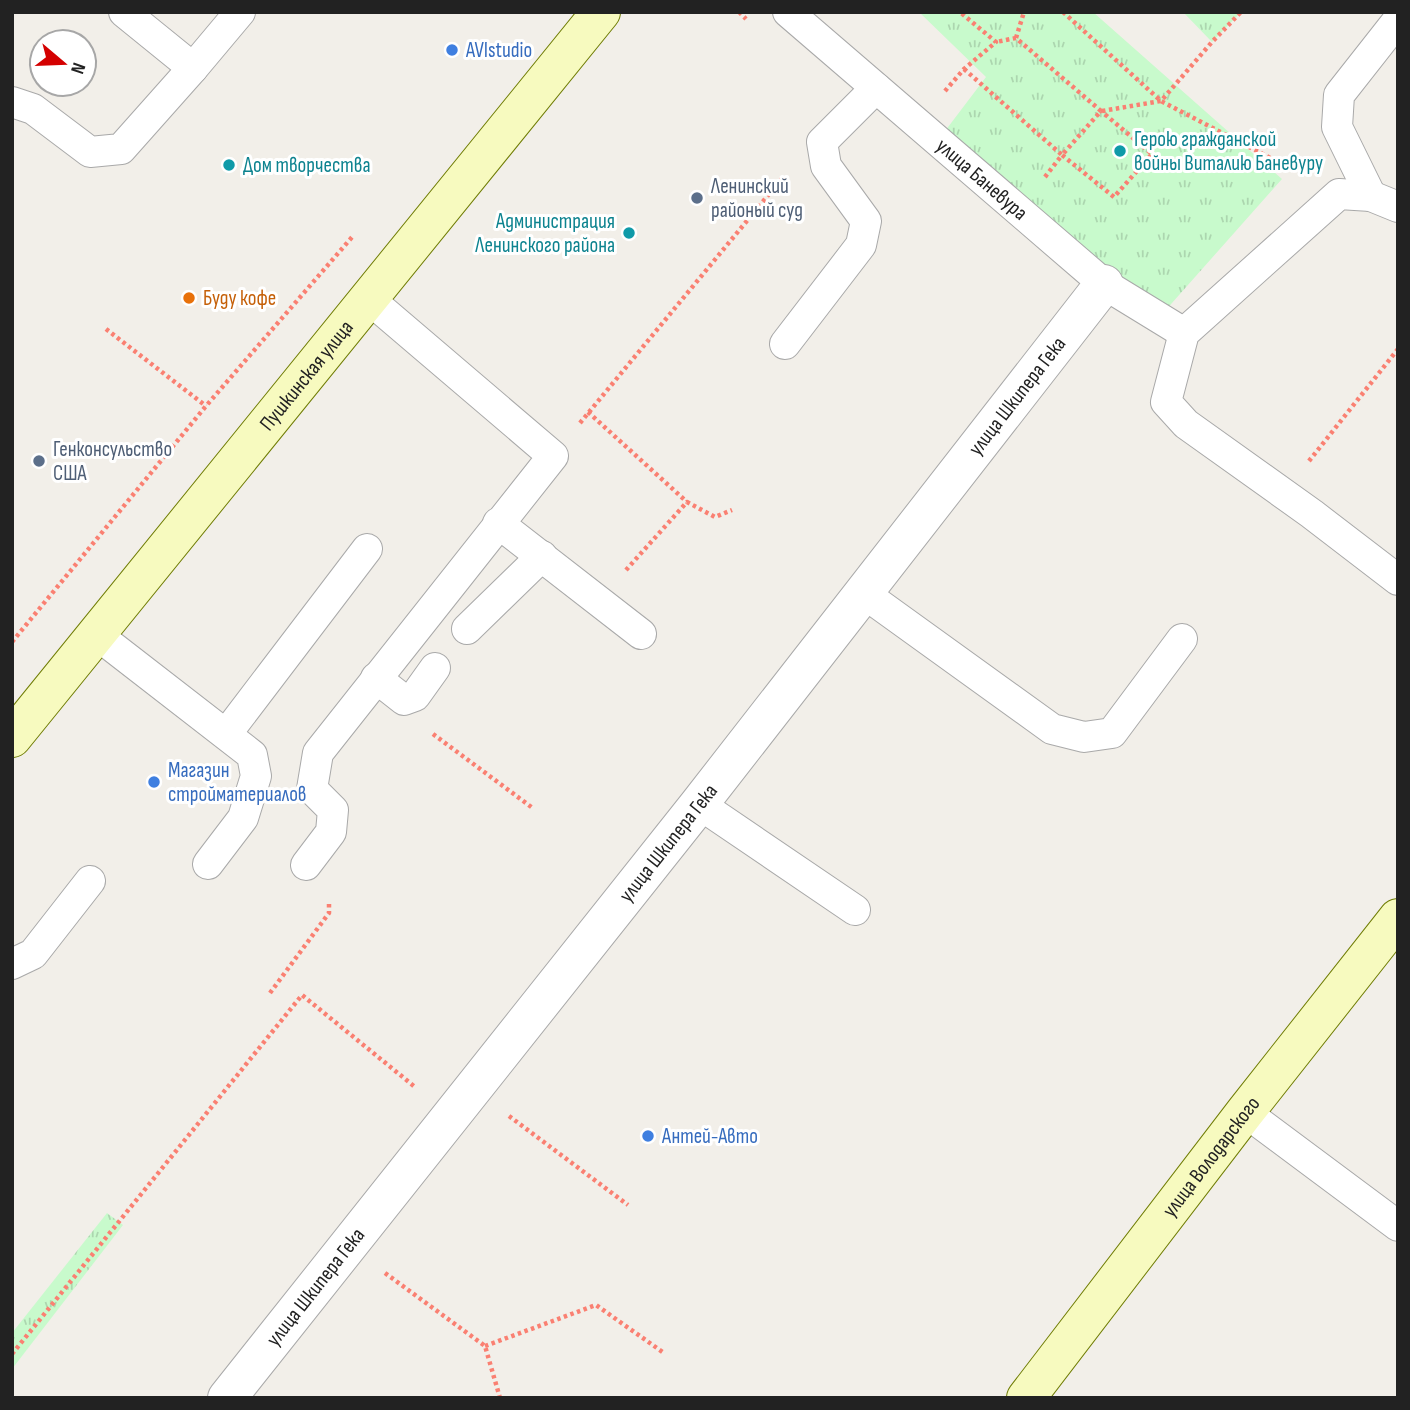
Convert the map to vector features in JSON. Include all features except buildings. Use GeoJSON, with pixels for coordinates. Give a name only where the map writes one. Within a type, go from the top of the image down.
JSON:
{"type":"FeatureCollection","features":[{"type":"Feature","properties":{"kind":"main road","name":"Пушкинская улица"},"geometry":{"type":"LineString","coordinates":[[12,738],[601,12]]}},
{"type":"Feature","properties":{"kind":"main road","name":"улица Володарского"},"geometry":{"type":"LineString","coordinates":[[1026,1398],[1398,918]]}},
{"type":"Feature","properties":{"kind":"street","name":"улица Шкипера Гека"},"geometry":{"type":"LineString","coordinates":[[227,1398],[699,804],[1104,284]]}},
{"type":"Feature","properties":{"kind":"lane"},"geometry":{"type":"LineString","coordinates":[[124,12],[193,68]]}},
{"type":"Feature","properties":{"kind":"lane"},"geometry":{"type":"LineString","coordinates":[[12,102],[33,109],[90,152],[121,149],[240,12]]}},
{"type":"Feature","properties":{"kind":"lane","name":"улица Баневура"},"geometry":{"type":"LineString","coordinates":[[788,12],[1104,284],[1184,333]]}},
{"type":"Feature","properties":{"kind":"lane"},"geometry":{"type":"LineString","coordinates":[[1384,202],[1337,127],[1339,95],[1398,20]]}},
{"type":"Feature","properties":{"kind":"lane"},"geometry":{"type":"LineString","coordinates":[[785,344],[861,245],[866,221],[826,166],[822,142],[876,88]]}},
{"type":"Feature","properties":{"kind":"lane"},"geometry":{"type":"LineString","coordinates":[[1384,202],[1339,194],[1184,333],[1166,402],[1186,424],[1284,493],[1398,580]]}},
{"type":"Feature","properties":{"kind":"lane"},"geometry":{"type":"LineString","coordinates":[[306,865],[331,832],[333,810],[312,789],[318,753],[552,456],[369,299]]}},
{"type":"Feature","properties":{"kind":"lane"},"geometry":{"type":"LineString","coordinates":[[498,523],[641,634]]}},
{"type":"Feature","properties":{"kind":"lane"},"geometry":{"type":"LineString","coordinates":[[227,733],[367,549]]}},
{"type":"Feature","properties":{"kind":"lane"},"geometry":{"type":"LineString","coordinates":[[467,629],[542,556]]}},
{"type":"Feature","properties":{"kind":"lane"},"geometry":{"type":"LineString","coordinates":[[862,592],[1052,729],[1084,737],[1112,733],[1182,639]]}},
{"type":"Feature","properties":{"kind":"lane"},"geometry":{"type":"LineString","coordinates":[[96,634],[252,755],[256,776],[243,818],[208,864]]}},
{"type":"Feature","properties":{"kind":"lane"},"geometry":{"type":"LineString","coordinates":[[376,678],[404,700],[415,696],[435,668]]}},
{"type":"Feature","properties":{"kind":"lane"},"geometry":{"type":"LineString","coordinates":[[699,804],[855,910]]}},
{"type":"Feature","properties":{"kind":"lane"},"geometry":{"type":"LineString","coordinates":[[12,964],[33,954],[90,881]]}},
{"type":"Feature","properties":{"kind":"lane"},"geometry":{"type":"LineString","coordinates":[[1245,1112],[1398,1226]]}},
{"type":"Feature","properties":{"kind":"path"},"geometry":{"type":"LineString","coordinates":[[960,12],[996,42]]}},
{"type":"Feature","properties":{"kind":"path"},"geometry":{"type":"LineString","coordinates":[[1016,38],[1024,12]]}},
{"type":"Feature","properties":{"kind":"path"},"geometry":{"type":"LineString","coordinates":[[1063,12],[1161,101],[1339,194]]}},
{"type":"Feature","properties":{"kind":"path"},"geometry":{"type":"LineString","coordinates":[[1062,155],[1101,111],[1161,101],[1212,41],[1241,12]]}},
{"type":"Feature","properties":{"kind":"path"},"geometry":{"type":"LineString","coordinates":[[916,122],[964,69],[996,42],[1016,38]]}},
{"type":"Feature","properties":{"kind":"path"},"geometry":{"type":"LineString","coordinates":[[964,69],[1114,197],[1152,154],[1016,38]]}},
{"type":"Feature","properties":{"kind":"path"},"geometry":{"type":"LineString","coordinates":[[552,456],[792,167]]}},
{"type":"Feature","properties":{"kind":"path"},"geometry":{"type":"LineString","coordinates":[[12,642],[206,406],[358,231]]}},
{"type":"Feature","properties":{"kind":"path"},"geometry":{"type":"LineString","coordinates":[[106,329],[206,406]]}},
{"type":"Feature","properties":{"kind":"path"},"geometry":{"type":"LineString","coordinates":[[1284,493],[1398,349]]}},
{"type":"Feature","properties":{"kind":"path"},"geometry":{"type":"LineString","coordinates":[[588,412],[687,502],[715,517],[732,510]]}},
{"type":"Feature","properties":{"kind":"path"},"geometry":{"type":"LineString","coordinates":[[599,600],[687,502]]}},
{"type":"Feature","properties":{"kind":"path"},"geometry":{"type":"LineString","coordinates":[[458,752],[534,808]]}},
{"type":"Feature","properties":{"kind":"path"},"geometry":{"type":"LineString","coordinates":[[270,993],[330,913],[328,899],[310,882],[306,865]]}},
{"type":"Feature","properties":{"kind":"path"},"geometry":{"type":"LineString","coordinates":[[12,1354],[302,995],[387,1065]]}},
{"type":"Feature","properties":{"kind":"path"},"geometry":{"type":"LineString","coordinates":[[470,1093],[483,1097],[628,1205]]}},
{"type":"Feature","properties":{"kind":"path"},"geometry":{"type":"LineString","coordinates":[[347,1244],[485,1346],[500,1398]]}},
{"type":"Feature","properties":{"kind":"path"},"geometry":{"type":"LineString","coordinates":[[485,1346],[596,1305],[664,1353]]}},
{"type":"Feature","properties":{"kind":"green space"},"geometry":{"type":"Polygon","coordinates":[[[919,12],[1093,12],[1282,179],[1156,321],[942,135],[986,77],[919,12]]]}},
{"type":"Feature","properties":{"kind":"green space"},"geometry":{"type":"Polygon","coordinates":[[[1183,12],[1241,12],[1212,42],[1183,12]]]}},
{"type":"Feature","properties":{"kind":"green space"},"geometry":{"type":"Polygon","coordinates":[[[107,1213],[123,1225],[12,1369],[12,1333],[107,1213]]]}},
{"type":"Feature","properties":{"kind":"place","name":"AVIstudio"},"geometry":{"type":"Point","coordinates":[452,50]}},
{"type":"Feature","properties":{"kind":"place","name":"Герою гражданской войны Виталию Баневуру"},"geometry":{"type":"Point","coordinates":[1120,151]}},
{"type":"Feature","properties":{"kind":"place","name":"Дом творчества"},"geometry":{"type":"Point","coordinates":[229,165]}},
{"type":"Feature","properties":{"kind":"place","name":"Ленинский районый суд"},"geometry":{"type":"Point","coordinates":[697,198]}},
{"type":"Feature","properties":{"kind":"place","name":"Администрация Ленинского района"},"geometry":{"type":"Point","coordinates":[629,233]}},
{"type":"Feature","properties":{"kind":"place","name":"Буду кофе"},"geometry":{"type":"Point","coordinates":[189,298]}},
{"type":"Feature","properties":{"kind":"place","name":"Генконсульство США"},"geometry":{"type":"Point","coordinates":[39,461]}},
{"type":"Feature","properties":{"kind":"place","name":"Магазин стройматериалов"},"geometry":{"type":"Point","coordinates":[154,782]}},
{"type":"Feature","properties":{"kind":"place","name":"Антей-Авто"},"geometry":{"type":"Point","coordinates":[648,1136]}}]}
